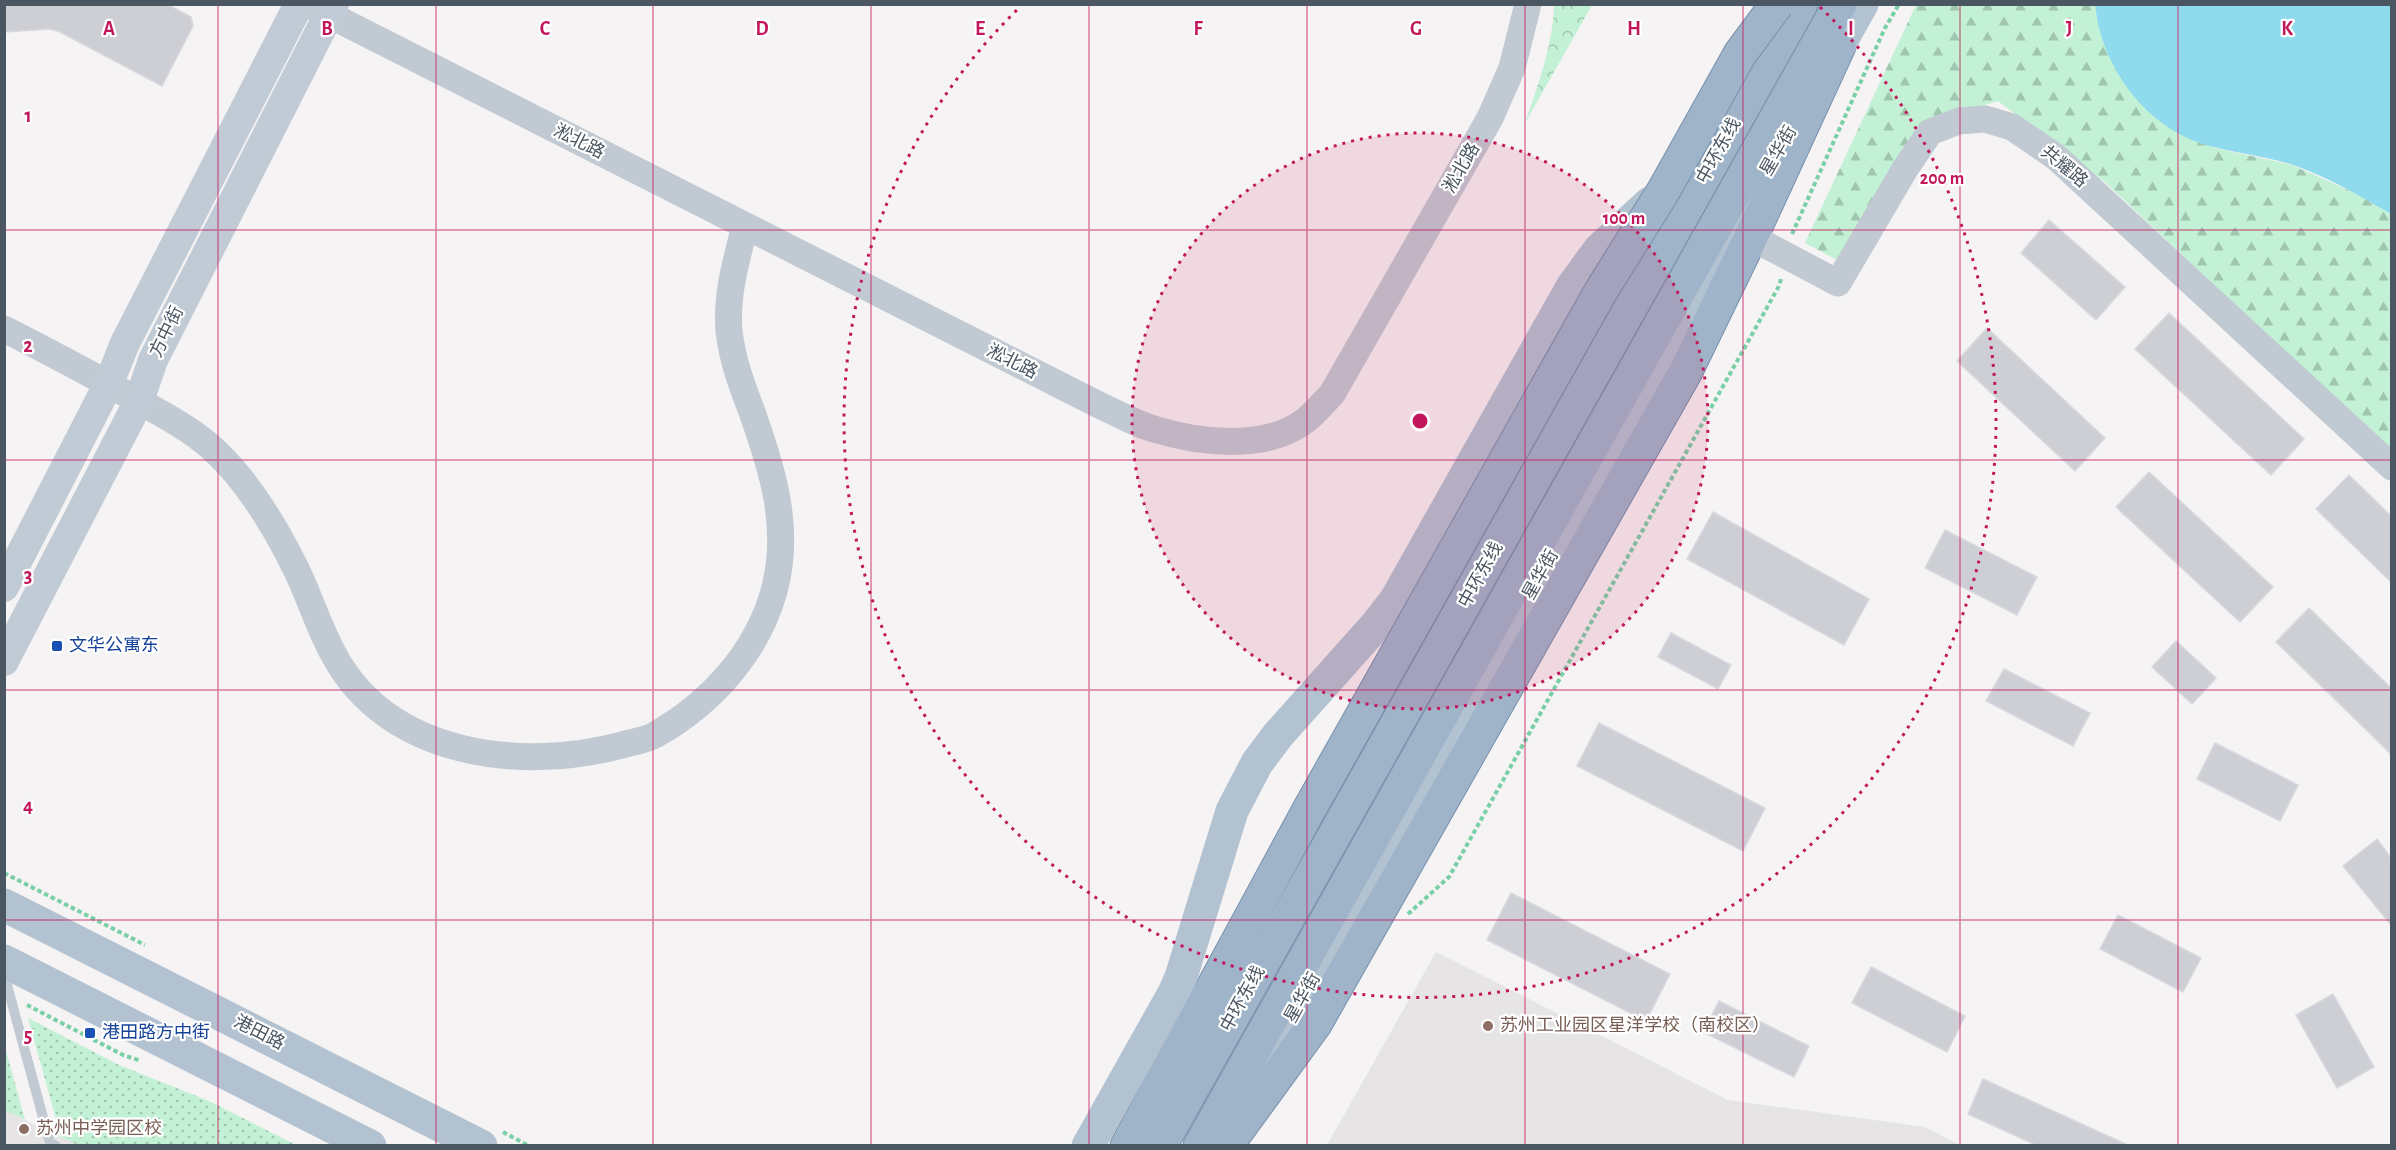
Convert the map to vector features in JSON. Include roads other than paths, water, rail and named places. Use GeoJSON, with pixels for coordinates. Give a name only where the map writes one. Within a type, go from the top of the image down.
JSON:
{"type":"FeatureCollection","features":[{"type":"Feature","properties":{"kind":"highway"},"geometry":{"type":"LineString","coordinates":[[1127,1146],[1310,808],[1601,291],[1664,190],[1740,54],[1776,4]]}},
{"type":"Feature","properties":{"kind":"highway","name":"中环东线"},"geometry":{"type":"LineString","coordinates":[[1160,1146],[1801,4]]}},
{"type":"Feature","properties":{"kind":"highway","name":"中环东线"},"geometry":{"type":"LineString","coordinates":[[1200,1146],[1840,4]]}},
{"type":"Feature","properties":{"kind":"highway"},"geometry":{"type":"LineString","coordinates":[[1226,1146],[1315,1024],[1686,371],[1743,232],[1840,45]]}},
{"type":"Feature","properties":{"kind":"main road","name":"方中街"},"geometry":{"type":"LineString","coordinates":[[4,587],[110,383],[125,343],[299,4]]}},
{"type":"Feature","properties":{"kind":"main road"},"geometry":{"type":"LineString","coordinates":[[1139,1146],[1776,4]]}},
{"type":"Feature","properties":{"kind":"main road"},"geometry":{"type":"LineString","coordinates":[[1840,45],[1863,4]]}},
{"type":"Feature","properties":{"kind":"main road","name":"方中街"},"geometry":{"type":"LineString","coordinates":[[4,661],[139,401],[153,360],[324,8]]}},
{"type":"Feature","properties":{"kind":"main road"},"geometry":{"type":"LineString","coordinates":[[1088,1146],[1174,993],[1181,977],[1232,811],[1257,763],[1278,735],[1395,601],[1585,267],[1599,250],[1680,175]]}},
{"type":"Feature","properties":{"kind":"main road","name":"星华街"},"geometry":{"type":"LineString","coordinates":[[1220,1146],[1743,232]]}},
{"type":"Feature","properties":{"kind":"main road","name":"港田路"},"geometry":{"type":"LineString","coordinates":[[4,905],[481,1146]]}},
{"type":"Feature","properties":{"kind":"main road"},"geometry":{"type":"LineString","coordinates":[[4,961],[370,1146]]}},
{"type":"Feature","properties":{"kind":"street","name":"淞北路"},"geometry":{"type":"LineString","coordinates":[[324,8],[745,226],[1099,405],[1152,429],[1190,439],[1251,442],[1269,437],[1305,421],[1332,394],[1490,118],[1512,68],[1528,4]]}},
{"type":"Feature","properties":{"kind":"street","name":"共耀路"},"geometry":{"type":"LineString","coordinates":[[1743,232],[1838,283],[1905,169],[1930,132],[1959,121],[1985,119],[2012,127],[2056,157],[2391,467]]}},
{"type":"Feature","properties":{"kind":"street"},"geometry":{"type":"LineString","coordinates":[[4,329],[110,383],[175,421],[212,448],[240,478],[270,523],[296,569],[334,656],[354,686],[379,710],[409,730],[469,752],[543,758],[599,751],[653,737],[710,697],[750,648],[773,597],[780,569],[781,510],[772,474],[737,373],[729,333],[728,297],[745,226]]}},
{"type":"Feature","properties":{"kind":"lane"},"geometry":{"type":"LineString","coordinates":[[4,974],[50,1143],[56,1146]]}},
{"type":"Feature","properties":{"kind":"water"},"geometry":{"type":"Polygon","coordinates":[[[2095,5],[2391,5],[2391,214],[2319,175],[2282,162],[2200,143],[2179,134],[2160,121],[2128,89],[2116,69],[2106,49],[2095,5]]]}},
{"type":"Feature","properties":{"kind":"place","name":"文华公寓东"},"geometry":{"type":"Point","coordinates":[57,646]}},
{"type":"Feature","properties":{"kind":"place","name":"苏州工业园区星洋学校（南校区）"},"geometry":{"type":"Point","coordinates":[1488,1026]}},
{"type":"Feature","properties":{"kind":"place","name":"港田路方中街"},"geometry":{"type":"Point","coordinates":[90,1033]}},
{"type":"Feature","properties":{"kind":"place","name":"苏州中学园区校"},"geometry":{"type":"Point","coordinates":[24,1129]}}]}
